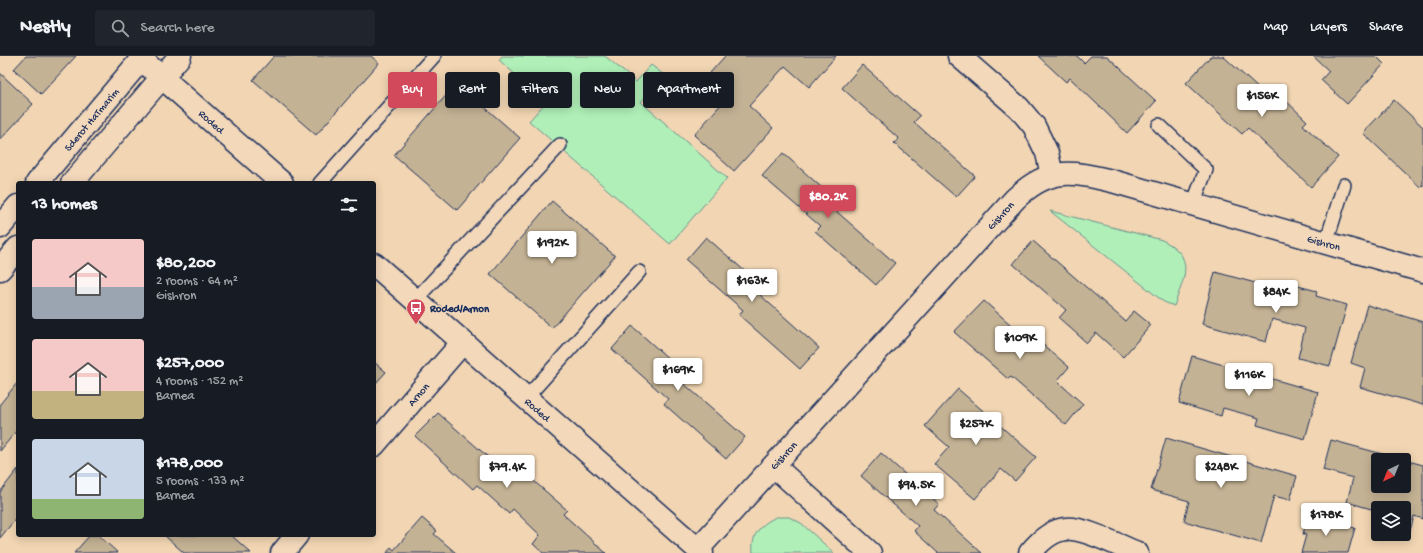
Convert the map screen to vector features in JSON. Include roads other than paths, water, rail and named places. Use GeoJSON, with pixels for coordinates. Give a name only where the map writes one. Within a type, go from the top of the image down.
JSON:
{"type":"FeatureCollection","features":[{"type":"Feature","properties":{"kind":"street"},"geometry":{"type":"LineString","coordinates":[[74,181],[180,56]]}},
{"type":"Feature","properties":{"kind":"street"},"geometry":{"type":"LineString","coordinates":[[959,56],[1019,108],[1034,126],[1047,153],[1052,175]]}},
{"type":"Feature","properties":{"kind":"street","name":"Roded"},"geometry":{"type":"LineString","coordinates":[[143,58],[162,77],[280,181]]}},
{"type":"Feature","properties":{"kind":"street","name":"Sderot HaTmarim"},"geometry":{"type":"LineString","coordinates":[[39,181],[143,58]]}},
{"type":"Feature","properties":{"kind":"street","name":"Gishron"},"geometry":{"type":"LineString","coordinates":[[700,551],[774,466],[1015,199],[1025,189],[1047,176],[1074,174],[1091,176],[1423,271]]}},
{"type":"Feature","properties":{"kind":"street"},"geometry":{"type":"LineString","coordinates":[[0,227],[16,208]]}},
{"type":"Feature","properties":{"kind":"street"},"geometry":{"type":"LineString","coordinates":[[0,269],[16,250]]}},
{"type":"Feature","properties":{"kind":"street","name":"Roded"},"geometry":{"type":"LineString","coordinates":[[376,266],[700,551]]}},
{"type":"Feature","properties":{"kind":"street","name":"Arnon"},"geometry":{"type":"LineString","coordinates":[[376,443],[463,342]]}},
{"type":"Feature","properties":{"kind":"street"},"geometry":{"type":"LineString","coordinates":[[774,466],[870,553]]}},
{"type":"Feature","properties":{"kind":"street"},"geometry":{"type":"LineString","coordinates":[[1030,553],[1036,545],[1046,537],[1065,529],[1076,529],[1087,532],[1136,553]]}},
{"type":"Feature","properties":{"kind":"street"},"geometry":{"type":"LineString","coordinates":[[282,553],[295,537]]}},
{"type":"Feature","properties":{"kind":"lane"},"geometry":{"type":"LineString","coordinates":[[322,181],[434,56]]}},
{"type":"Feature","properties":{"kind":"lane"},"geometry":{"type":"LineString","coordinates":[[1159,125],[1206,170],[1193,204]]}},
{"type":"Feature","properties":{"kind":"lane"},"geometry":{"type":"LineString","coordinates":[[415,300],[560,145]]}},
{"type":"Feature","properties":{"kind":"lane"},"geometry":{"type":"LineString","coordinates":[[1326,243],[1344,185]]}},
{"type":"Feature","properties":{"kind":"lane"},"geometry":{"type":"LineString","coordinates":[[526,398],[639,272]]}},
{"type":"Feature","properties":{"kind":"place","name":"Roded/Arnon"},"geometry":{"type":"Point","coordinates":[416,325]}}]}
